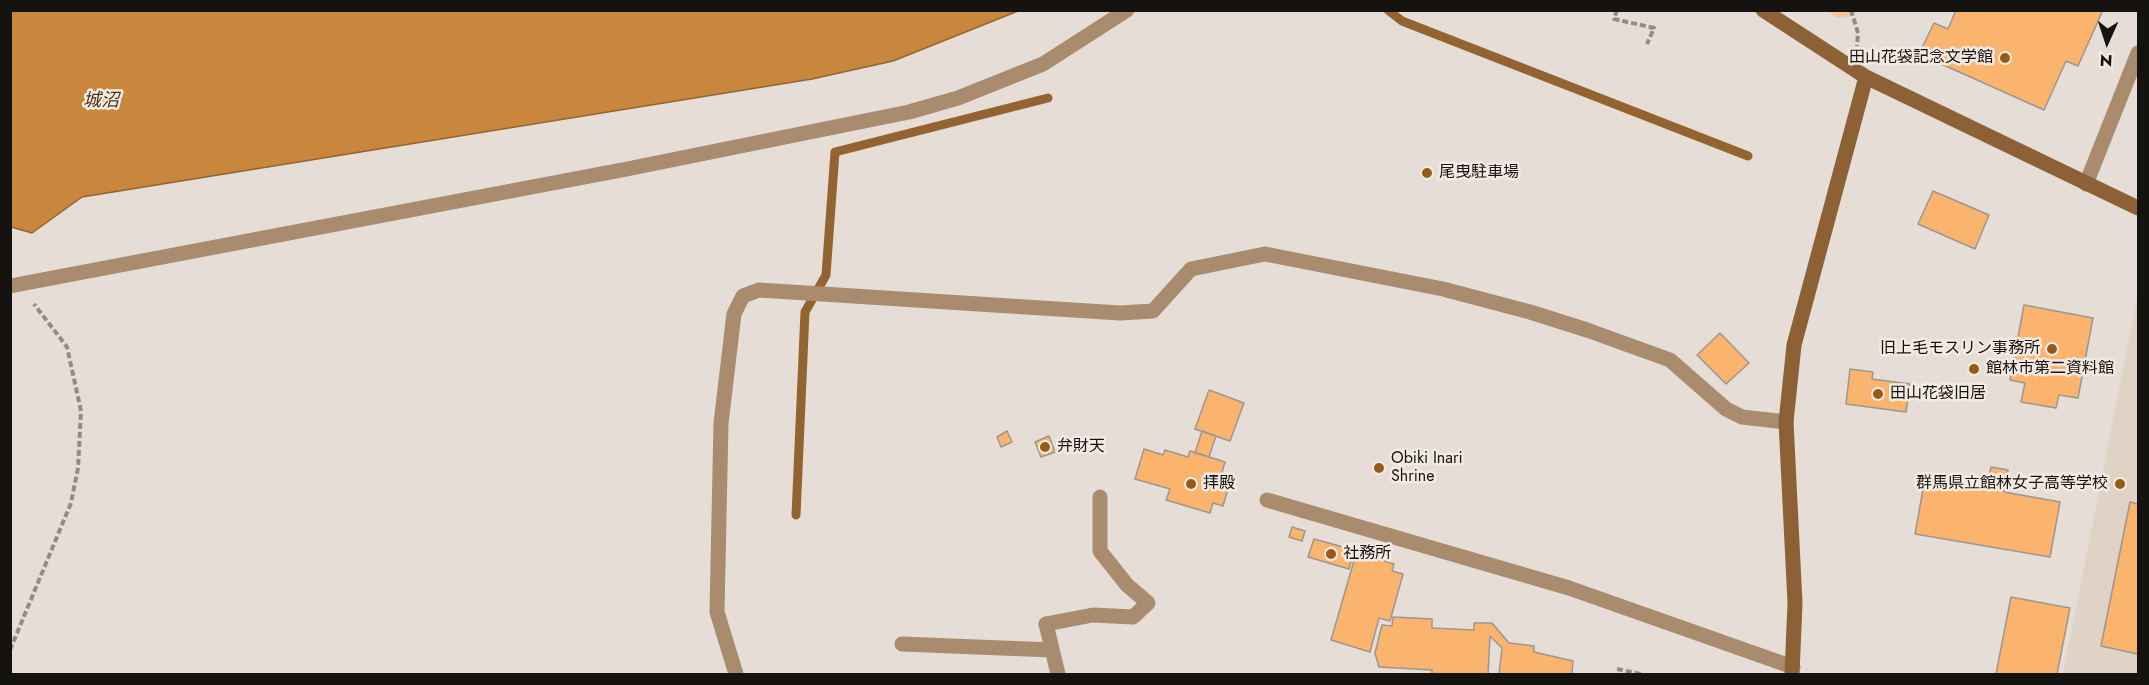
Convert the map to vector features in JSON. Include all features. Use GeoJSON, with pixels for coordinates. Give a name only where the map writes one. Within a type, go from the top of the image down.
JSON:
{"type":"FeatureCollection","features":[{"type":"Feature","properties":{"kind":"street"},"geometry":{"type":"LineString","coordinates":[[14,286],[627,169],[909,112],[958,98],[1043,64],[1127,10]]}},
{"type":"Feature","properties":{"kind":"street"},"geometry":{"type":"LineString","coordinates":[[1763,10],[1866,77],[2139,208]]}},
{"type":"Feature","properties":{"kind":"street"},"geometry":{"type":"LineString","coordinates":[[2086,184],[2139,53]]}},
{"type":"Feature","properties":{"kind":"street"},"geometry":{"type":"LineString","coordinates":[[1267,500],[1569,588],[1792,670],[1795,603],[1786,422],[1794,345],[1866,77]]}},
{"type":"Feature","properties":{"kind":"street"},"geometry":{"type":"LineString","coordinates":[[736,675],[717,612],[721,423],[734,314],[742,296],[759,290],[1098,311],[1153,311],[1191,269],[1265,254],[1443,289],[1587,330],[1670,360],[1726,409],[1742,417],[1786,422]]}},
{"type":"Feature","properties":{"kind":"street"},"geometry":{"type":"LineString","coordinates":[[1058,675],[1046,624],[1093,615],[1133,617],[1148,603],[1127,585],[1100,551],[1100,497]]}},
{"type":"Feature","properties":{"kind":"street"},"geometry":{"type":"LineString","coordinates":[[902,644],[1052,650]]}},
{"type":"Feature","properties":{"kind":"path"},"geometry":{"type":"LineString","coordinates":[[1617,10],[1614,19],[1654,28],[1647,44]]}},
{"type":"Feature","properties":{"kind":"path"},"geometry":{"type":"LineString","coordinates":[[10,650],[71,503],[78,468],[81,411],[67,347],[14,286]]}},
{"type":"Feature","properties":{"kind":"path"},"geometry":{"type":"LineString","coordinates":[[1617,669],[1641,675]]}},
{"type":"Feature","properties":{"kind":"shaded area"},"geometry":{"type":"Polygon","coordinates":[[[1827,11],[1855,11],[1851,16],[1838,18],[1827,11]]]}},
{"type":"Feature","properties":{"kind":"shaded area","name":"群馬県立館林女子高等学校"},"geometry":{"type":"Polygon","coordinates":[[[2138,293],[2138,674],[2063,674],[2138,293]]]}},
{"type":"Feature","properties":{"kind":"water","name":"城沼"},"geometry":{"type":"Polygon","coordinates":[[[10,11],[1018,11],[893,61],[812,79],[82,197],[32,233],[11,227],[10,11]]]}},
{"type":"Feature","properties":{"kind":"building","name":"田山花袋記念文学館"},"geometry":{"type":"Polygon","coordinates":[[[1956,10],[2103,10],[2078,66],[2066,61],[2044,110],[1919,54],[1934,23],[1948,29],[1956,10]]]}},
{"type":"Feature","properties":{"kind":"building"},"geometry":{"type":"Polygon","coordinates":[[[1933,191],[1989,215],[1975,249],[1918,224],[1933,191]]]}},
{"type":"Feature","properties":{"kind":"building","name":"旧上毛モスリン事務所"},"geometry":{"type":"Polygon","coordinates":[[[2024,305],[2093,318],[2078,398],[2059,395],[2056,408],[2021,402],[2025,383],[2010,380],[2024,305]]]}},
{"type":"Feature","properties":{"kind":"building"},"geometry":{"type":"Polygon","coordinates":[[[1720,333],[1749,363],[1726,384],[1697,355],[1720,333]]]}},
{"type":"Feature","properties":{"kind":"building","name":"田山花袋旧居"},"geometry":{"type":"Polygon","coordinates":[[[1850,369],[1873,372],[1872,379],[1910,384],[1906,412],[1846,404],[1850,369]]]}},
{"type":"Feature","properties":{"kind":"building"},"geometry":{"type":"Polygon","coordinates":[[[1209,390],[1244,403],[1230,441],[1195,429],[1209,390]]]}},
{"type":"Feature","properties":{"kind":"building"},"geometry":{"type":"Polygon","coordinates":[[[1007,431],[1012,442],[1001,447],[997,437],[1007,431]]]}},
{"type":"Feature","properties":{"kind":"building"},"geometry":{"type":"Polygon","coordinates":[[[1202,431],[1216,436],[1209,457],[1195,453],[1202,431]]]}},
{"type":"Feature","properties":{"kind":"building","name":"弁財天"},"geometry":{"type":"Polygon","coordinates":[[[1049,436],[1055,452],[1041,457],[1035,442],[1049,436]]]}},
{"type":"Feature","properties":{"kind":"building","name":"拝殿"},"geometry":{"type":"Polygon","coordinates":[[[1144,449],[1163,455],[1165,450],[1188,457],[1190,451],[1225,462],[1221,476],[1231,479],[1223,506],[1213,503],[1210,513],[1166,500],[1170,489],[1135,479],[1144,449]]]}},
{"type":"Feature","properties":{"kind":"building"},"geometry":{"type":"Polygon","coordinates":[[[1991,467],[2008,470],[2004,492],[2060,502],[2050,557],[1915,534],[1925,478],[1987,488],[1991,467]]]}},
{"type":"Feature","properties":{"kind":"building"},"geometry":{"type":"Polygon","coordinates":[[[2130,502],[2138,504],[2138,654],[2101,646],[2130,502]]]}},
{"type":"Feature","properties":{"kind":"building"},"geometry":{"type":"Polygon","coordinates":[[[1292,527],[1305,531],[1302,541],[1289,537],[1292,527]]]}},
{"type":"Feature","properties":{"kind":"building","name":"社務所"},"geometry":{"type":"Polygon","coordinates":[[[1314,539],[1354,550],[1349,569],[1308,557],[1314,539]]]}},
{"type":"Feature","properties":{"kind":"building"},"geometry":{"type":"Polygon","coordinates":[[[1358,547],[1380,553],[1378,559],[1394,564],[1392,571],[1403,574],[1390,621],[1379,618],[1370,652],[1331,640],[1358,547]]]}},
{"type":"Feature","properties":{"kind":"building"},"geometry":{"type":"Polygon","coordinates":[[[2011,597],[2070,608],[2057,674],[1996,674],[2011,597]]]}},
{"type":"Feature","properties":{"kind":"building"},"geometry":{"type":"Polygon","coordinates":[[[1393,617],[1432,619],[1432,628],[1474,630],[1474,623],[1492,623],[1509,643],[1534,646],[1534,652],[1573,661],[1572,674],[1499,674],[1502,648],[1490,636],[1488,674],[1432,674],[1432,670],[1379,667],[1375,653],[1382,625],[1392,626],[1393,617]]]}},
{"type":"Feature","properties":{"kind":"waterway"},"geometry":{"type":"LineString","coordinates":[[1388,10],[1402,21],[1748,156]]}},
{"type":"Feature","properties":{"kind":"waterway"},"geometry":{"type":"LineString","coordinates":[[796,515],[805,312],[826,275],[835,152],[1048,98]]}},
{"type":"Feature","properties":{"kind":"place","name":"田山花袋記念文学館"},"geometry":{"type":"Point","coordinates":[2005,58]}},
{"type":"Feature","properties":{"kind":"place","name":"尾曳駐車場"},"geometry":{"type":"Point","coordinates":[1427,173]}},
{"type":"Feature","properties":{"kind":"place","name":"旧上毛モスリン事務所"},"geometry":{"type":"Point","coordinates":[2052,349]}},
{"type":"Feature","properties":{"kind":"place","name":"館林市第二資料館"},"geometry":{"type":"Point","coordinates":[1974,369]}},
{"type":"Feature","properties":{"kind":"place","name":"田山花袋旧居"},"geometry":{"type":"Point","coordinates":[1878,394]}},
{"type":"Feature","properties":{"kind":"place","name":"弁財天"},"geometry":{"type":"Point","coordinates":[1045,447]}},
{"type":"Feature","properties":{"kind":"place","name":"Obiki Inari Shrine"},"geometry":{"type":"Point","coordinates":[1379,468]}},
{"type":"Feature","properties":{"kind":"place","name":"拝殿"},"geometry":{"type":"Point","coordinates":[1191,484]}},
{"type":"Feature","properties":{"kind":"place","name":"群馬県立館林女子高等学校"},"geometry":{"type":"Point","coordinates":[2120,484]}},
{"type":"Feature","properties":{"kind":"place","name":"社務所"},"geometry":{"type":"Point","coordinates":[1331,554]}}]}
